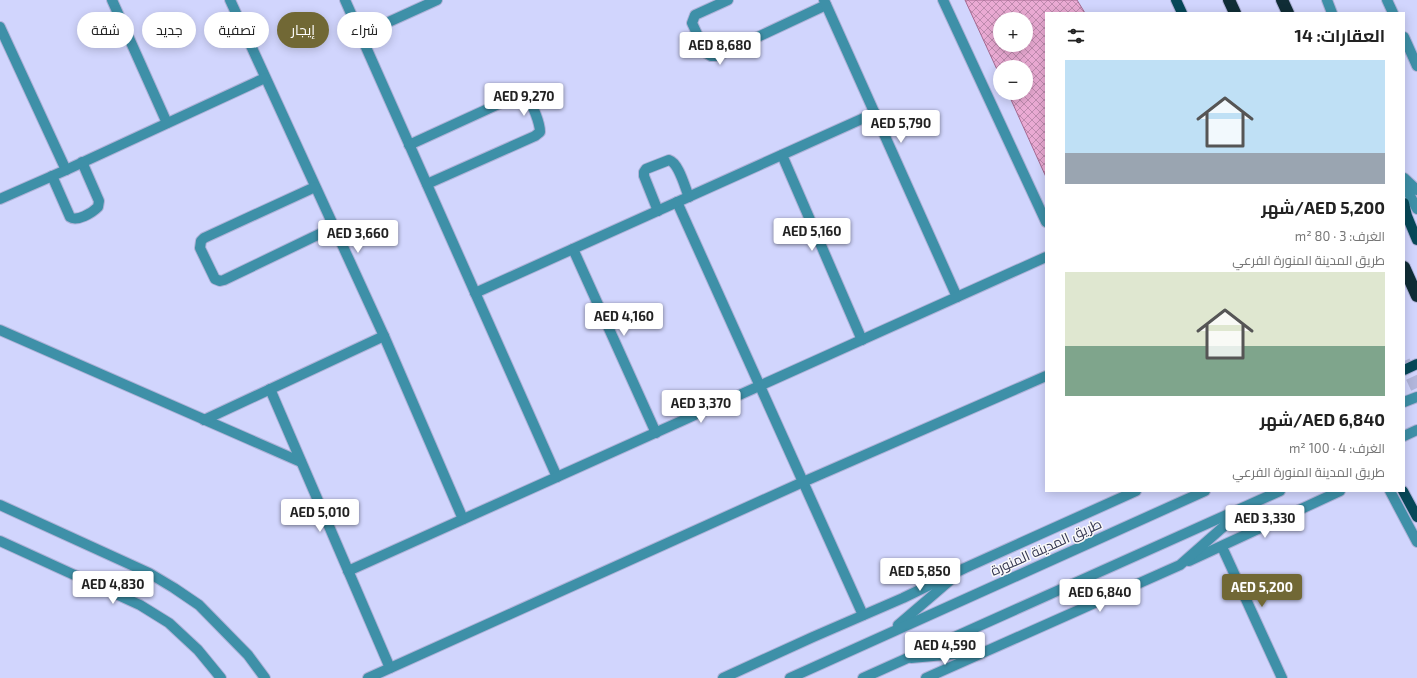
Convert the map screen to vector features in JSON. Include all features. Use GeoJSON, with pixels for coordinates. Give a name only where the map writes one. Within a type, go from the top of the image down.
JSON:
{"type":"FeatureCollection","features":[{"type":"Feature","properties":{"kind":"highway"},"geometry":{"type":"LineString","coordinates":[[1229,0],[1235,12]]}},
{"type":"Feature","properties":{"kind":"highway"},"geometry":{"type":"LineString","coordinates":[[1282,0],[1288,12]]}},
{"type":"Feature","properties":{"kind":"highway"},"geometry":{"type":"LineString","coordinates":[[1405,269],[1417,296]]}},
{"type":"Feature","properties":{"kind":"main road"},"geometry":{"type":"LineString","coordinates":[[1176,0],[1182,12]]}},
{"type":"Feature","properties":{"kind":"main road"},"geometry":{"type":"LineString","coordinates":[[1405,207],[1417,240]]}},
{"type":"Feature","properties":{"kind":"main road"},"geometry":{"type":"LineString","coordinates":[[1405,370],[1417,364]]}},
{"type":"Feature","properties":{"kind":"main road"},"geometry":{"type":"LineString","coordinates":[[1404,492],[1417,518]]}},
{"type":"Feature","properties":{"kind":"street"},"geometry":{"type":"LineString","coordinates":[[112,0],[167,123]]}},
{"type":"Feature","properties":{"kind":"street"},"geometry":{"type":"LineString","coordinates":[[230,0],[384,336],[463,520]]}},
{"type":"Feature","properties":{"kind":"street"},"geometry":{"type":"LineString","coordinates":[[345,0],[350,12]]}},
{"type":"Feature","properties":{"kind":"street"},"geometry":{"type":"LineString","coordinates":[[392,20],[437,0]]}},
{"type":"Feature","properties":{"kind":"street"},"geometry":{"type":"LineString","coordinates":[[728,0],[695,15],[693,18],[692,23],[706,53],[711,56],[717,56],[825,2],[957,297]]}},
{"type":"Feature","properties":{"kind":"street"},"geometry":{"type":"LineString","coordinates":[[943,0],[1045,220]]}},
{"type":"Feature","properties":{"kind":"street"},"geometry":{"type":"LineString","coordinates":[[1327,0],[1332,12]]}},
{"type":"Feature","properties":{"kind":"street"},"geometry":{"type":"LineString","coordinates":[[1387,0],[1393,12]]}},
{"type":"Feature","properties":{"kind":"street"},"geometry":{"type":"LineString","coordinates":[[0,27],[66,170]]}},
{"type":"Feature","properties":{"kind":"street"},"geometry":{"type":"LineString","coordinates":[[1405,39],[1417,66]]}},
{"type":"Feature","properties":{"kind":"street"},"geometry":{"type":"LineString","coordinates":[[366,48],[557,477]]}},
{"type":"Feature","properties":{"kind":"street"},"geometry":{"type":"LineString","coordinates":[[0,199],[265,78]]}},
{"type":"Feature","properties":{"kind":"street"},"geometry":{"type":"LineString","coordinates":[[409,145],[514,97],[521,96],[530,102],[540,126],[540,132],[536,136],[427,184]]}},
{"type":"Feature","properties":{"kind":"street"},"geometry":{"type":"LineString","coordinates":[[475,293],[875,113]]}},
{"type":"Feature","properties":{"kind":"street"},"geometry":{"type":"LineString","coordinates":[[782,155],[862,340]]}},
{"type":"Feature","properties":{"kind":"street"},"geometry":{"type":"LineString","coordinates":[[658,211],[644,176],[646,169],[669,160],[672,161],[676,166],[689,197]]}},
{"type":"Feature","properties":{"kind":"street"},"geometry":{"type":"LineString","coordinates":[[52,176],[70,217],[77,219],[95,211],[98,208],[99,201],[82,162]]}},
{"type":"Feature","properties":{"kind":"street"},"geometry":{"type":"LineString","coordinates":[[1405,179],[1417,190]]}},
{"type":"Feature","properties":{"kind":"street"},"geometry":{"type":"LineString","coordinates":[[1405,186],[1417,210]]}},
{"type":"Feature","properties":{"kind":"street"},"geometry":{"type":"LineString","coordinates":[[315,187],[204,238],[201,241],[200,248],[215,279],[220,281],[334,227]]}},
{"type":"Feature","properties":{"kind":"street"},"geometry":{"type":"LineString","coordinates":[[677,202],[863,616]]}},
{"type":"Feature","properties":{"kind":"street"},"geometry":{"type":"LineString","coordinates":[[573,249],[656,433]]}},
{"type":"Feature","properties":{"kind":"street"},"geometry":{"type":"LineString","coordinates":[[348,571],[1045,257]]}},
{"type":"Feature","properties":{"kind":"street"},"geometry":{"type":"LineString","coordinates":[[0,330],[301,462]]}},
{"type":"Feature","properties":{"kind":"street"},"geometry":{"type":"LineString","coordinates":[[204,420],[384,336]]}},
{"type":"Feature","properties":{"kind":"street"},"geometry":{"type":"LineString","coordinates":[[368,678],[803,482],[1045,376]]}},
{"type":"Feature","properties":{"kind":"street"},"geometry":{"type":"LineString","coordinates":[[270,389],[390,668]]}},
{"type":"Feature","properties":{"kind":"street"},"geometry":{"type":"LineString","coordinates":[[1405,402],[1417,397]]}},
{"type":"Feature","properties":{"kind":"street"},"geometry":{"type":"LineString","coordinates":[[1405,436],[1417,430]]}},
{"type":"Feature","properties":{"kind":"street"},"geometry":{"type":"LineString","coordinates":[[723,678],[903,598],[965,568],[1134,492]]}},
{"type":"Feature","properties":{"kind":"street","name":"طريق المدينة المنورة"},"geometry":{"type":"LineString","coordinates":[[790,678],[1203,492]]}},
{"type":"Feature","properties":{"kind":"street"},"geometry":{"type":"LineString","coordinates":[[863,678],[1278,492]]}},
{"type":"Feature","properties":{"kind":"street"},"geometry":{"type":"LineString","coordinates":[[926,678],[1222,547],[1338,492]]}},
{"type":"Feature","properties":{"kind":"street"},"geometry":{"type":"LineString","coordinates":[[1391,492],[1417,542]]}},
{"type":"Feature","properties":{"kind":"street"},"geometry":{"type":"LineString","coordinates":[[0,505],[149,572],[174,588],[199,605],[248,655],[265,678]]}},
{"type":"Feature","properties":{"kind":"street"},"geometry":{"type":"LineString","coordinates":[[1180,565],[1246,506]]}},
{"type":"Feature","properties":{"kind":"street"},"geometry":{"type":"LineString","coordinates":[[0,541],[140,605],[169,623],[198,650],[221,678]]}},
{"type":"Feature","properties":{"kind":"street"},"geometry":{"type":"LineString","coordinates":[[1222,547],[1282,678]]}},
{"type":"Feature","properties":{"kind":"street"},"geometry":{"type":"LineString","coordinates":[[888,634],[965,568]]}},
{"type":"Feature","properties":{"kind":"street"},"geometry":{"type":"LineString","coordinates":[[903,659],[985,652]]}},
{"type":"Feature","properties":{"kind":"building"},"geometry":{"type":"Polygon","coordinates":[[[965,0],[1077,0],[1084,12],[1045,12],[1045,175],[1011,100],[1033,100],[1033,60],[993,61],[965,0]]]}},
{"type":"Feature","properties":{"kind":"tunnel"},"geometry":{"type":"LineString","coordinates":[[1405,363],[1417,389]]}}]}
